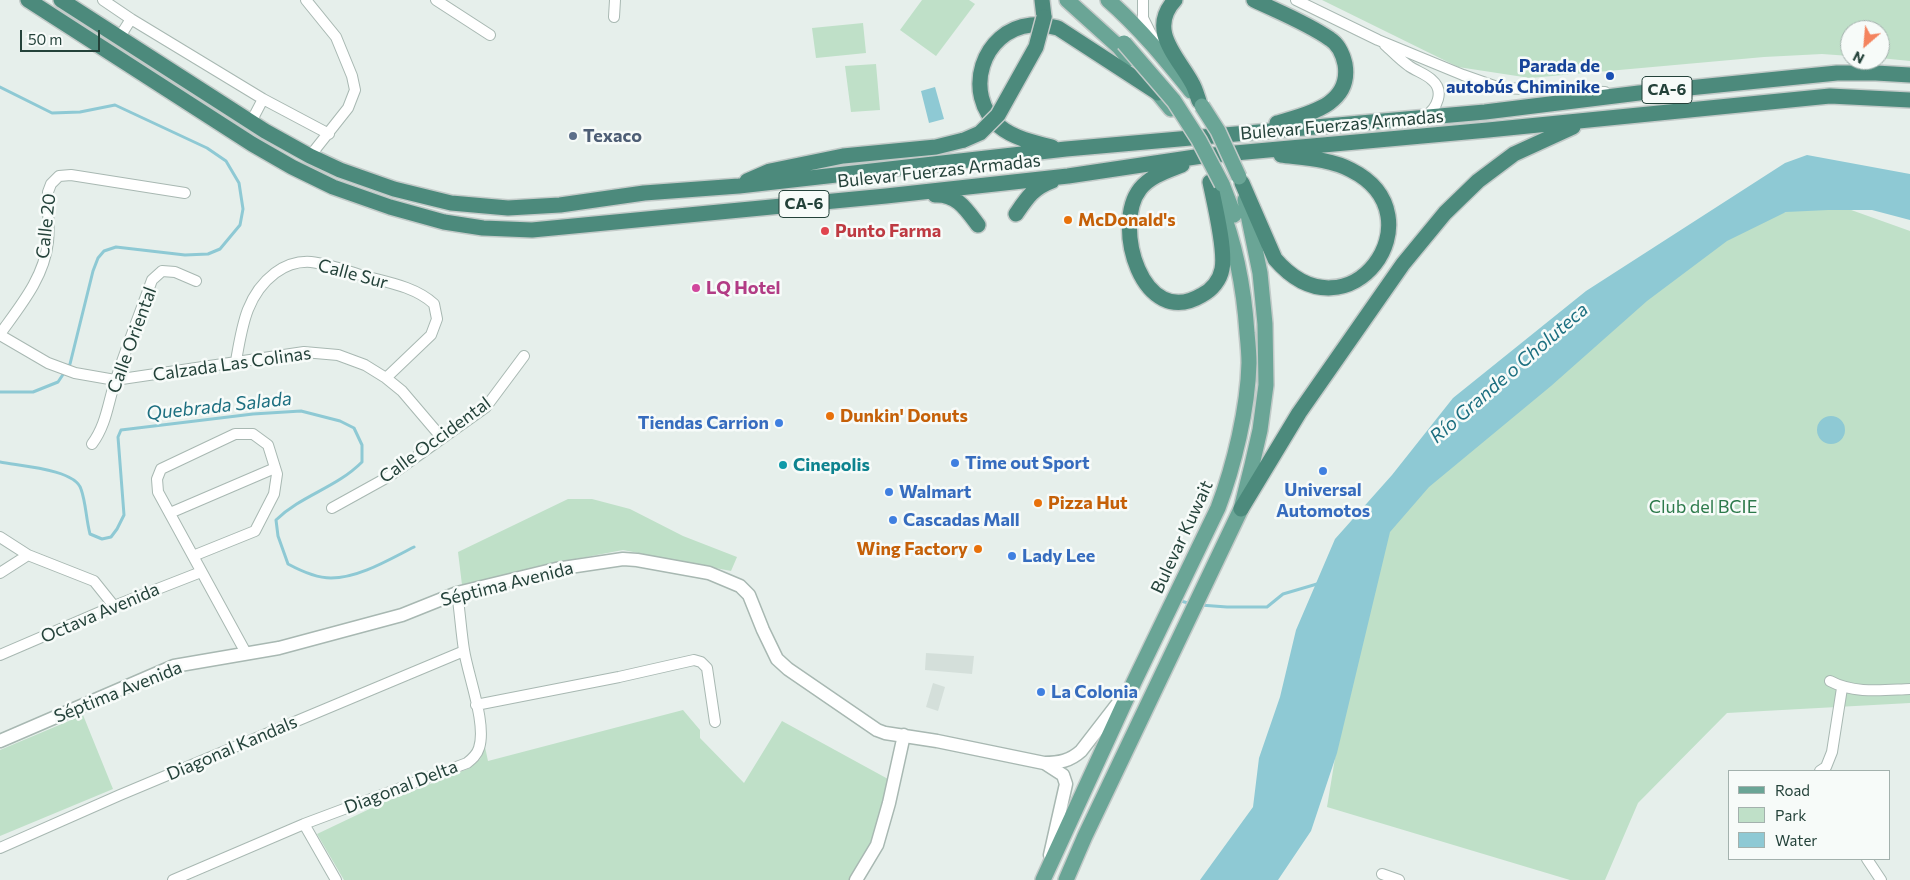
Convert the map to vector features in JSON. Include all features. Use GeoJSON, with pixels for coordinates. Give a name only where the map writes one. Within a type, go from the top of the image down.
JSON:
{"type":"FeatureCollection","features":[{"type":"Feature","properties":{"kind":"highway","name":"Bulevar Fuerzas Armadas"},"geometry":{"type":"LineString","coordinates":[[28,0],[252,144],[292,167],[333,187],[390,207],[444,222],[483,228],[532,230],[886,196],[1068,176],[1202,156],[1830,96],[1910,100]]}},
{"type":"Feature","properties":{"kind":"highway","name":"Bulevar Fuerzas Armadas"},"geometry":{"type":"LineString","coordinates":[[61,0],[251,122],[310,156],[340,170],[394,189],[451,203],[508,208],[560,205],[644,193],[739,186],[1066,149],[1485,112],[1639,92],[1836,73],[1876,73],[1910,76]]}},
{"type":"Feature","properties":{"kind":"highway"},"geometry":{"type":"LineString","coordinates":[[739,186],[770,171],[843,156],[950,144],[974,136],[987,127],[998,115],[1036,47],[1044,17],[1042,0]]}},
{"type":"Feature","properties":{"kind":"highway"},"geometry":{"type":"LineString","coordinates":[[1175,0],[1166,14],[1163,27],[1165,37],[1170,51],[1193,84],[1201,104]]}},
{"type":"Feature","properties":{"kind":"highway"},"geometry":{"type":"LineString","coordinates":[[1250,132],[1319,110],[1328,105],[1342,89],[1345,68],[1343,57],[1331,39],[1254,0]]}},
{"type":"Feature","properties":{"kind":"highway"},"geometry":{"type":"LineString","coordinates":[[1066,149],[1038,144],[1010,134],[999,126],[983,104],[979,78],[982,65],[987,52],[995,42],[1006,34],[1018,28],[1031,25],[1045,25],[1058,28],[1158,93]]}},
{"type":"Feature","properties":{"kind":"highway"},"geometry":{"type":"LineString","coordinates":[[1241,509],[1299,413],[1403,264],[1445,213],[1478,181],[1514,154],[1541,140],[1591,120]]}},
{"type":"Feature","properties":{"kind":"highway"},"geometry":{"type":"LineString","coordinates":[[1240,180],[1275,259],[1284,270],[1308,284],[1327,288],[1346,285],[1364,276],[1377,263],[1386,246],[1389,226],[1386,207],[1376,190],[1353,171],[1339,164],[1324,161],[1252,152]]}},
{"type":"Feature","properties":{"kind":"highway"},"geometry":{"type":"LineString","coordinates":[[1202,156],[1154,177],[1140,189],[1131,206],[1130,237],[1139,274],[1146,286],[1156,295],[1169,301],[1182,302],[1196,299],[1208,292],[1217,282],[1222,269],[1223,255],[1214,180]]}},
{"type":"Feature","properties":{"kind":"highway"},"geometry":{"type":"LineString","coordinates":[[1016,214],[1023,202],[1038,186],[1068,176]]}},
{"type":"Feature","properties":{"kind":"highway"},"geometry":{"type":"LineString","coordinates":[[886,196],[949,196],[967,210],[978,225]]}},
{"type":"Feature","properties":{"kind":"main road"},"geometry":{"type":"LineString","coordinates":[[1067,0],[1119,47],[1158,93],[1184,130],[1214,180]]}},
{"type":"Feature","properties":{"kind":"main road"},"geometry":{"type":"LineString","coordinates":[[1079,0],[1124,43],[1174,101],[1199,140],[1214,180]]}},
{"type":"Feature","properties":{"kind":"main road"},"geometry":{"type":"LineString","coordinates":[[1066,880],[1085,836],[1241,509],[1260,430],[1266,385],[1265,324],[1260,274],[1240,180],[1218,131],[1201,104],[1162,54],[1098,0]]}},
{"type":"Feature","properties":{"kind":"main road"},"geometry":{"type":"LineString","coordinates":[[1108,0],[1128,17],[1150,43]]}},
{"type":"Feature","properties":{"kind":"main road","name":"Bulevar Kuwait"},"geometry":{"type":"LineString","coordinates":[[1044,879],[1134,682],[1218,508],[1228,482],[1241,424],[1249,363],[1245,301],[1247,271],[1237,223],[1214,180]]}},
{"type":"Feature","properties":{"kind":"street"},"geometry":{"type":"LineString","coordinates":[[102,0],[263,99],[328,134]]}},
{"type":"Feature","properties":{"kind":"street"},"geometry":{"type":"LineString","coordinates":[[306,0],[336,37],[352,76],[355,90],[348,108],[310,156]]}},
{"type":"Feature","properties":{"kind":"street"},"geometry":{"type":"LineString","coordinates":[[436,0],[490,34]]}},
{"type":"Feature","properties":{"kind":"street"},"geometry":{"type":"LineString","coordinates":[[614,16],[615,0]]}},
{"type":"Feature","properties":{"kind":"street"},"geometry":{"type":"LineString","coordinates":[[1143,0],[1143,18],[1162,54]]}},
{"type":"Feature","properties":{"kind":"street"},"geometry":{"type":"LineString","coordinates":[[1296,0],[1378,40],[1500,88],[1639,92]]}},
{"type":"Feature","properties":{"kind":"street"},"geometry":{"type":"LineString","coordinates":[[119,38],[131,19]]}},
{"type":"Feature","properties":{"kind":"street"},"geometry":{"type":"LineString","coordinates":[[1378,40],[1409,66],[1433,80],[1439,95],[1436,105],[1425,116]]}},
{"type":"Feature","properties":{"kind":"street"},"geometry":{"type":"LineString","coordinates":[[251,122],[263,99]]}},
{"type":"Feature","properties":{"kind":"street","name":"Calle 20"},"geometry":{"type":"LineString","coordinates":[[0,335],[36,284],[42,269],[48,242],[48,192],[51,184],[59,176],[71,175],[185,194]]}},
{"type":"Feature","properties":{"kind":"street","name":"Calle Sur"},"geometry":{"type":"LineString","coordinates":[[236,362],[243,320],[251,299],[258,289],[271,277],[289,265],[311,262],[418,292],[434,304],[438,319],[431,334],[386,378]]}},
{"type":"Feature","properties":{"kind":"street","name":"Calle Oriental"},"geometry":{"type":"LineString","coordinates":[[92,444],[101,432],[115,380],[152,280],[162,271],[167,271],[196,281]]}},
{"type":"Feature","properties":{"kind":"street","name":"Calzada Las Colinas"},"geometry":{"type":"LineString","coordinates":[[0,335],[48,363],[75,373],[115,380],[304,352],[321,352],[352,359],[386,378],[402,392],[442,438]]}},
{"type":"Feature","properties":{"kind":"street","name":"Calle Occidental"},"geometry":{"type":"LineString","coordinates":[[332,508],[388,477],[486,408],[524,356]]}},
{"type":"Feature","properties":{"kind":"street"},"geometry":{"type":"LineString","coordinates":[[193,556],[255,531],[274,494],[277,474],[268,446],[253,434],[235,434],[161,469],[157,479],[158,492],[246,653]]}},
{"type":"Feature","properties":{"kind":"street"},"geometry":{"type":"LineString","coordinates":[[170,513],[275,468]]}},
{"type":"Feature","properties":{"kind":"street"},"geometry":{"type":"LineString","coordinates":[[0,537],[28,555],[94,581],[114,606]]}},
{"type":"Feature","properties":{"kind":"street"},"geometry":{"type":"LineString","coordinates":[[0,573],[28,555]]}},
{"type":"Feature","properties":{"kind":"street","name":"Séptima Avenida"},"geometry":{"type":"LineString","coordinates":[[0,741],[174,666],[279,648],[402,615],[457,593],[556,569],[614,560],[637,560],[709,573],[740,586],[749,595],[777,659],[788,669],[877,730],[1044,763]]}},
{"type":"Feature","properties":{"kind":"street","name":"Octava Avenida"},"geometry":{"type":"LineString","coordinates":[[0,655],[114,606],[201,572]]}},
{"type":"Feature","properties":{"kind":"street","name":"Diagonal Delta"},"geometry":{"type":"LineString","coordinates":[[174,880],[304,824],[467,763],[474,757],[479,749],[480,738],[476,705],[464,650],[457,593]]}},
{"type":"Feature","properties":{"kind":"street","name":"Diagonal Kandals"},"geometry":{"type":"LineString","coordinates":[[0,848],[120,795],[464,650]]}},
{"type":"Feature","properties":{"kind":"street"},"geometry":{"type":"LineString","coordinates":[[476,705],[694,660],[701,662],[706,668],[715,722]]}},
{"type":"Feature","properties":{"kind":"street"},"geometry":{"type":"LineString","coordinates":[[1830,681],[1842,688],[1859,690],[1910,689]]}},
{"type":"Feature","properties":{"kind":"street"},"geometry":{"type":"LineString","coordinates":[[1044,763],[1066,761],[1074,758],[1081,752],[1134,682]]}},
{"type":"Feature","properties":{"kind":"street"},"geometry":{"type":"LineString","coordinates":[[1822,770],[1826,767],[1832,752],[1842,688]]}},
{"type":"Feature","properties":{"kind":"street"},"geometry":{"type":"LineString","coordinates":[[856,880],[877,845],[890,803],[904,735]]}},
{"type":"Feature","properties":{"kind":"street"},"geometry":{"type":"LineString","coordinates":[[1044,763],[1063,775],[1066,784],[1044,879]]}},
{"type":"Feature","properties":{"kind":"street"},"geometry":{"type":"LineString","coordinates":[[304,824],[336,880]]}},
{"type":"Feature","properties":{"kind":"street"},"geometry":{"type":"LineString","coordinates":[[1868,860],[1881,880]]}},
{"type":"Feature","properties":{"kind":"street"},"geometry":{"type":"LineString","coordinates":[[1382,874],[1399,880]]}},
{"type":"Feature","properties":{"kind":"shaded area"},"geometry":{"type":"Polygon","coordinates":[[[926,653],[974,656],[972,674],[925,670],[926,653]]]}},
{"type":"Feature","properties":{"kind":"shaded area"},"geometry":{"type":"Polygon","coordinates":[[[933,683],[945,687],[938,711],[926,707],[933,683]]]}},
{"type":"Feature","properties":{"kind":"green space"},"geometry":{"type":"Polygon","coordinates":[[[922,0],[969,0],[975,4],[936,56],[900,30],[922,0]]]}},
{"type":"Feature","properties":{"kind":"green space"},"geometry":{"type":"Polygon","coordinates":[[[1322,0],[1910,0],[1910,61],[1890,59],[1890,20],[1840,20],[1840,55],[1822,54],[1764,57],[1530,78],[1458,67],[1322,0]]]}},
{"type":"Feature","properties":{"kind":"green space"},"geometry":{"type":"Polygon","coordinates":[[[863,23],[866,53],[816,58],[812,28],[863,23]]]}},
{"type":"Feature","properties":{"kind":"green space"},"geometry":{"type":"Polygon","coordinates":[[[876,64],[880,110],[851,112],[845,66],[876,64]]]}},
{"type":"Feature","properties":{"kind":"green space","name":"Club del BCIE"},"geometry":{"type":"Polygon","coordinates":[[[1826,201],[1910,231],[1910,703],[1727,713],[1638,803],[1605,880],[1570,880],[1327,807],[1358,618],[1377,550],[1437,449],[1725,229],[1826,201]]]}},
{"type":"Feature","properties":{"kind":"green space"},"geometry":{"type":"Polygon","coordinates":[[[568,499],[592,499],[630,509],[683,536],[737,557],[731,571],[623,550],[539,566],[462,585],[458,552],[568,499]]]}},
{"type":"Feature","properties":{"kind":"green space"},"geometry":{"type":"Polygon","coordinates":[[[683,710],[700,730],[700,738],[744,783],[782,721],[888,779],[876,833],[851,880],[344,880],[317,834],[380,804],[470,768],[480,759],[485,747],[488,761],[683,710]]]}},
{"type":"Feature","properties":{"kind":"green space"},"geometry":{"type":"Polygon","coordinates":[[[83,715],[113,789],[0,836],[0,750],[83,715]]]}},
{"type":"Feature","properties":{"kind":"water"},"geometry":{"type":"Polygon","coordinates":[[[935,87],[944,119],[929,123],[921,91],[935,87]]]}},
{"type":"Feature","properties":{"kind":"water","name":"Río Grande o Choluteca"},"geometry":{"type":"Polygon","coordinates":[[[1807,155],[1910,174],[1910,220],[1872,210],[1786,212],[1727,241],[1647,301],[1551,386],[1429,487],[1390,532],[1337,753],[1311,831],[1278,880],[1200,880],[1253,807],[1259,758],[1280,697],[1296,630],[1335,539],[1392,475],[1453,398],[1586,291],[1785,163],[1807,155]]]}},
{"type":"Feature","properties":{"kind":"water"},"geometry":{"type":"Polygon","coordinates":[[[1831,416],[1841,420],[1845,430],[1841,440],[1831,444],[1821,440],[1817,430],[1821,420],[1831,416]]]}},
{"type":"Feature","properties":{"kind":"waterway","name":"Quebrada Salada"},"geometry":{"type":"LineString","coordinates":[[0,87],[52,113],[80,112],[115,105],[207,148],[226,161],[239,183],[243,209],[240,225],[220,249],[208,254],[185,255],[116,247],[104,251],[98,258],[93,271],[70,364],[58,382],[33,392],[0,392]]}},
{"type":"Feature","properties":{"kind":"waterway","name":"Quebrada Salada"},"geometry":{"type":"LineString","coordinates":[[0,462],[45,469],[77,482],[83,494],[90,534],[102,539],[111,537],[124,515],[118,437],[121,430],[253,414],[301,411],[340,421],[354,428],[362,445],[362,462],[341,479],[297,504],[276,520],[278,536],[288,564],[303,572],[320,577],[342,577],[374,567],[414,547]]}},
{"type":"Feature","properties":{"kind":"waterway","name":"Quebrada Salada"},"geometry":{"type":"LineString","coordinates":[[1200,605],[1267,607],[1283,594],[1317,584]]}},
{"type":"Feature","properties":{"kind":"waterway","name":"Quebrada Salada"},"geometry":{"type":"LineString","coordinates":[[1178,600],[1191,604]]}},
{"type":"Feature","properties":{"kind":"place","name":"Parada de autobús Chiminike"},"geometry":{"type":"Point","coordinates":[1610,76]}},
{"type":"Feature","properties":{"kind":"place","name":"Texaco"},"geometry":{"type":"Point","coordinates":[573,136]}},
{"type":"Feature","properties":{"kind":"place","name":"McDonald's"},"geometry":{"type":"Point","coordinates":[1068,220]}},
{"type":"Feature","properties":{"kind":"place","name":"Punto Farma"},"geometry":{"type":"Point","coordinates":[825,231]}},
{"type":"Feature","properties":{"kind":"place","name":"LQ Hotel"},"geometry":{"type":"Point","coordinates":[696,288]}},
{"type":"Feature","properties":{"kind":"place","name":"Dunkin' Donuts"},"geometry":{"type":"Point","coordinates":[830,416]}},
{"type":"Feature","properties":{"kind":"place","name":"Tiendas Carrion"},"geometry":{"type":"Point","coordinates":[779,423]}},
{"type":"Feature","properties":{"kind":"place","name":"Time out Sport"},"geometry":{"type":"Point","coordinates":[955,463]}},
{"type":"Feature","properties":{"kind":"place","name":"Cinepolis"},"geometry":{"type":"Point","coordinates":[783,465]}},
{"type":"Feature","properties":{"kind":"place","name":"Universal Automotos"},"geometry":{"type":"Point","coordinates":[1323,471]}},
{"type":"Feature","properties":{"kind":"place","name":"Walmart"},"geometry":{"type":"Point","coordinates":[889,492]}},
{"type":"Feature","properties":{"kind":"place","name":"Pizza Hut"},"geometry":{"type":"Point","coordinates":[1038,503]}},
{"type":"Feature","properties":{"kind":"place","name":"Cascadas Mall"},"geometry":{"type":"Point","coordinates":[893,520]}},
{"type":"Feature","properties":{"kind":"place","name":"Wing Factory"},"geometry":{"type":"Point","coordinates":[978,549]}},
{"type":"Feature","properties":{"kind":"place","name":"Lady Lee"},"geometry":{"type":"Point","coordinates":[1012,556]}},
{"type":"Feature","properties":{"kind":"place","name":"La Colonia"},"geometry":{"type":"Point","coordinates":[1041,692]}}]}
